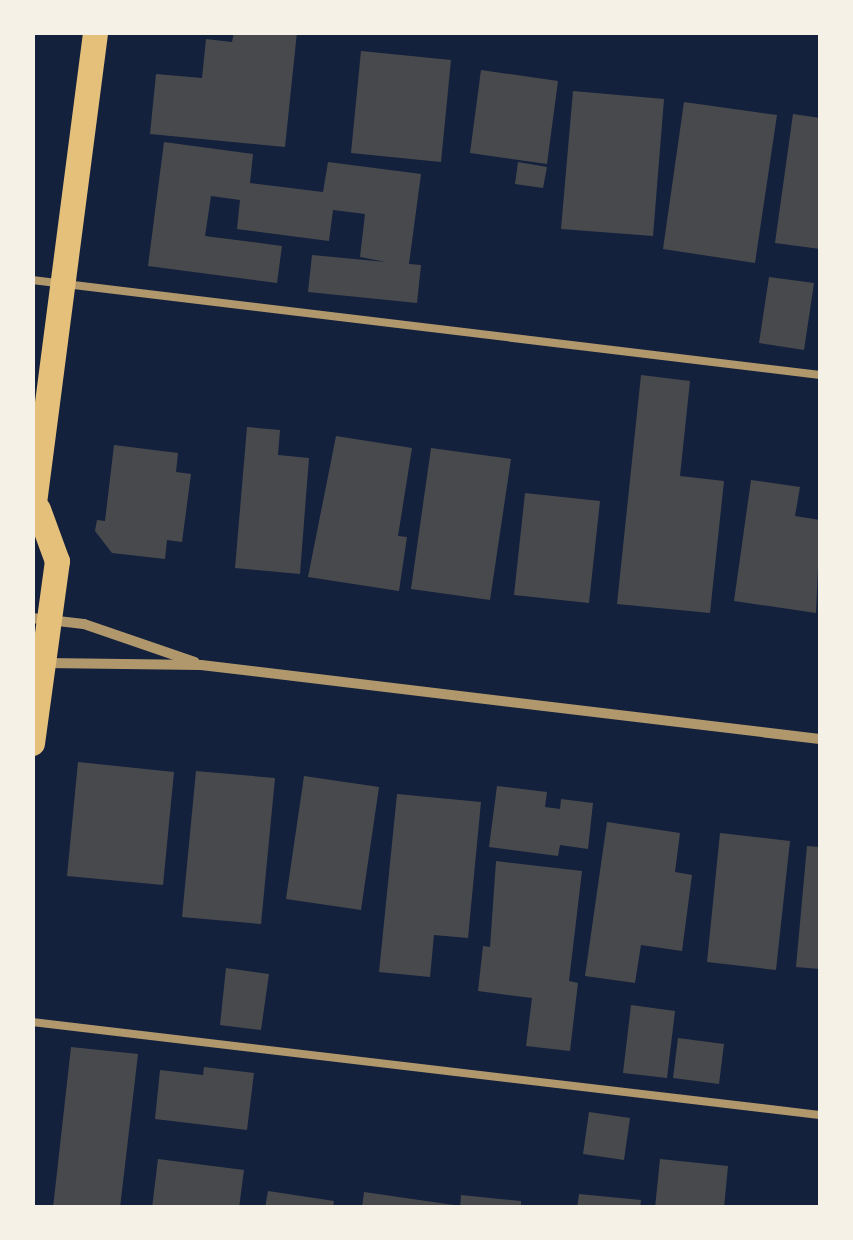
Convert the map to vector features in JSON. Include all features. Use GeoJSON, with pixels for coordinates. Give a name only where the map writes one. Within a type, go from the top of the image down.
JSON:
{"type":"FeatureCollection","features":[{"type":"Feature","properties":{"kind":"main road"},"geometry":{"type":"LineString","coordinates":[[32,744],[41,619],[57,561],[35,514],[95,32]]}},
{"type":"Feature","properties":{"kind":"street"},"geometry":{"type":"LineString","coordinates":[[41,619],[84,624],[201,664]]}},
{"type":"Feature","properties":{"kind":"street"},"geometry":{"type":"LineString","coordinates":[[38,663],[201,664],[820,739]]}},
{"type":"Feature","properties":{"kind":"lane"},"geometry":{"type":"LineString","coordinates":[[32,280],[820,375]]}},
{"type":"Feature","properties":{"kind":"lane"},"geometry":{"type":"LineString","coordinates":[[32,1022],[820,1116]]}},
{"type":"Feature","properties":{"kind":"building"},"geometry":{"type":"Polygon","coordinates":[[[234,32],[297,32],[285,147],[150,134],[156,74],[202,78],[206,39],[232,42],[234,32]]]}},
{"type":"Feature","properties":{"kind":"building"},"geometry":{"type":"Polygon","coordinates":[[[361,51],[451,60],[441,162],[351,153],[361,51]]]}},
{"type":"Feature","properties":{"kind":"building"},"geometry":{"type":"Polygon","coordinates":[[[481,70],[558,81],[547,164],[470,153],[481,70]]]}},
{"type":"Feature","properties":{"kind":"building"},"geometry":{"type":"Polygon","coordinates":[[[573,91],[664,99],[653,236],[561,229],[573,91]]]}},
{"type":"Feature","properties":{"kind":"building"},"geometry":{"type":"Polygon","coordinates":[[[684,102],[777,115],[755,263],[663,249],[684,102]]]}},
{"type":"Feature","properties":{"kind":"building"},"geometry":{"type":"Polygon","coordinates":[[[793,114],[820,118],[820,249],[775,243],[793,114]]]}},
{"type":"Feature","properties":{"kind":"building"},"geometry":{"type":"Polygon","coordinates":[[[164,142],[253,154],[250,183],[323,192],[328,162],[421,174],[409,264],[421,265],[417,303],[308,292],[312,255],[386,262],[360,257],[365,214],[333,210],[329,241],[237,229],[240,200],[211,196],[205,236],[282,246],[277,283],[148,266],[164,142]]]}},
{"type":"Feature","properties":{"kind":"building"},"geometry":{"type":"Polygon","coordinates":[[[518,162],[547,167],[543,188],[515,184],[518,162]]]}},
{"type":"Feature","properties":{"kind":"building"},"geometry":{"type":"Polygon","coordinates":[[[769,277],[814,283],[804,350],[759,343],[769,277]]]}},
{"type":"Feature","properties":{"kind":"building"},"geometry":{"type":"Polygon","coordinates":[[[641,375],[690,381],[680,476],[724,481],[710,613],[617,604],[641,375]]]}},
{"type":"Feature","properties":{"kind":"building"},"geometry":{"type":"Polygon","coordinates":[[[247,427],[280,430],[278,455],[309,458],[300,574],[235,568],[247,427]]]}},
{"type":"Feature","properties":{"kind":"building"},"geometry":{"type":"Polygon","coordinates":[[[336,436],[412,448],[398,536],[407,537],[399,591],[308,577],[336,436]]]}},
{"type":"Feature","properties":{"kind":"building"},"geometry":{"type":"Polygon","coordinates":[[[114,445],[178,453],[176,472],[191,474],[182,542],[167,540],[165,559],[112,553],[95,531],[97,520],[105,521],[114,445]]]}},
{"type":"Feature","properties":{"kind":"building"},"geometry":{"type":"Polygon","coordinates":[[[431,448],[511,459],[490,600],[411,589],[431,448]]]}},
{"type":"Feature","properties":{"kind":"building"},"geometry":{"type":"Polygon","coordinates":[[[751,480],[800,487],[795,516],[820,520],[816,613],[734,601],[751,480]]]}},
{"type":"Feature","properties":{"kind":"building"},"geometry":{"type":"Polygon","coordinates":[[[525,493],[600,501],[589,603],[514,595],[525,493]]]}},
{"type":"Feature","properties":{"kind":"building"},"geometry":{"type":"Polygon","coordinates":[[[78,762],[174,772],[163,885],[67,876],[78,762]]]}},
{"type":"Feature","properties":{"kind":"building"},"geometry":{"type":"Polygon","coordinates":[[[196,771],[275,778],[261,924],[182,917],[196,771]]]}},
{"type":"Feature","properties":{"kind":"building"},"geometry":{"type":"Polygon","coordinates":[[[304,776],[379,787],[361,910],[286,899],[304,776]]]}},
{"type":"Feature","properties":{"kind":"building"},"geometry":{"type":"Polygon","coordinates":[[[497,786],[547,792],[545,807],[560,809],[561,799],[593,803],[588,849],[560,845],[558,856],[489,847],[497,786]]]}},
{"type":"Feature","properties":{"kind":"building"},"geometry":{"type":"Polygon","coordinates":[[[397,794],[481,802],[468,938],[434,935],[430,977],[379,972],[397,794]]]}},
{"type":"Feature","properties":{"kind":"building"},"geometry":{"type":"Polygon","coordinates":[[[607,822],[680,833],[675,872],[692,875],[682,951],[641,945],[635,983],[585,976],[607,822]]]}},
{"type":"Feature","properties":{"kind":"building"},"geometry":{"type":"Polygon","coordinates":[[[720,833],[790,841],[776,970],[707,962],[720,833]]]}},
{"type":"Feature","properties":{"kind":"building"},"geometry":{"type":"Polygon","coordinates":[[[807,846],[820,847],[820,969],[796,967],[807,846]]]}},
{"type":"Feature","properties":{"kind":"building"},"geometry":{"type":"Polygon","coordinates":[[[496,861],[582,871],[569,981],[578,983],[570,1051],[526,1046],[532,998],[478,991],[483,946],[490,947],[496,861]]]}},
{"type":"Feature","properties":{"kind":"building"},"geometry":{"type":"Polygon","coordinates":[[[226,968],[269,974],[261,1030],[220,1025],[226,968]]]}},
{"type":"Feature","properties":{"kind":"building"},"geometry":{"type":"Polygon","coordinates":[[[631,1005],[675,1011],[667,1078],[623,1073],[631,1005]]]}},
{"type":"Feature","properties":{"kind":"building"},"geometry":{"type":"Polygon","coordinates":[[[678,1038],[724,1044],[719,1084],[673,1078],[678,1038]]]}},
{"type":"Feature","properties":{"kind":"building"},"geometry":{"type":"Polygon","coordinates":[[[71,1047],[138,1054],[120,1208],[53,1208],[71,1047]]]}},
{"type":"Feature","properties":{"kind":"building"},"geometry":{"type":"Polygon","coordinates":[[[204,1067],[254,1073],[247,1130],[155,1119],[160,1070],[203,1075],[204,1067]]]}},
{"type":"Feature","properties":{"kind":"building"},"geometry":{"type":"Polygon","coordinates":[[[589,1112],[630,1118],[624,1160],[583,1154],[589,1112]]]}},
{"type":"Feature","properties":{"kind":"building"},"geometry":{"type":"Polygon","coordinates":[[[158,1159],[244,1170],[239,1208],[152,1208],[158,1159]]]}},
{"type":"Feature","properties":{"kind":"building"},"geometry":{"type":"Polygon","coordinates":[[[660,1159],[728,1166],[724,1208],[655,1208],[660,1159]]]}},
{"type":"Feature","properties":{"kind":"building"},"geometry":{"type":"Polygon","coordinates":[[[268,1191],[334,1201],[333,1208],[265,1208],[268,1191]]]}},
{"type":"Feature","properties":{"kind":"building"},"geometry":{"type":"Polygon","coordinates":[[[364,1192],[454,1205],[454,1208],[362,1208],[364,1192]]]}},
{"type":"Feature","properties":{"kind":"building"},"geometry":{"type":"Polygon","coordinates":[[[579,1194],[641,1200],[640,1208],[577,1208],[579,1194]]]}},
{"type":"Feature","properties":{"kind":"building"},"geometry":{"type":"Polygon","coordinates":[[[461,1195],[521,1201],[521,1208],[460,1208],[461,1195]]]}}]}
